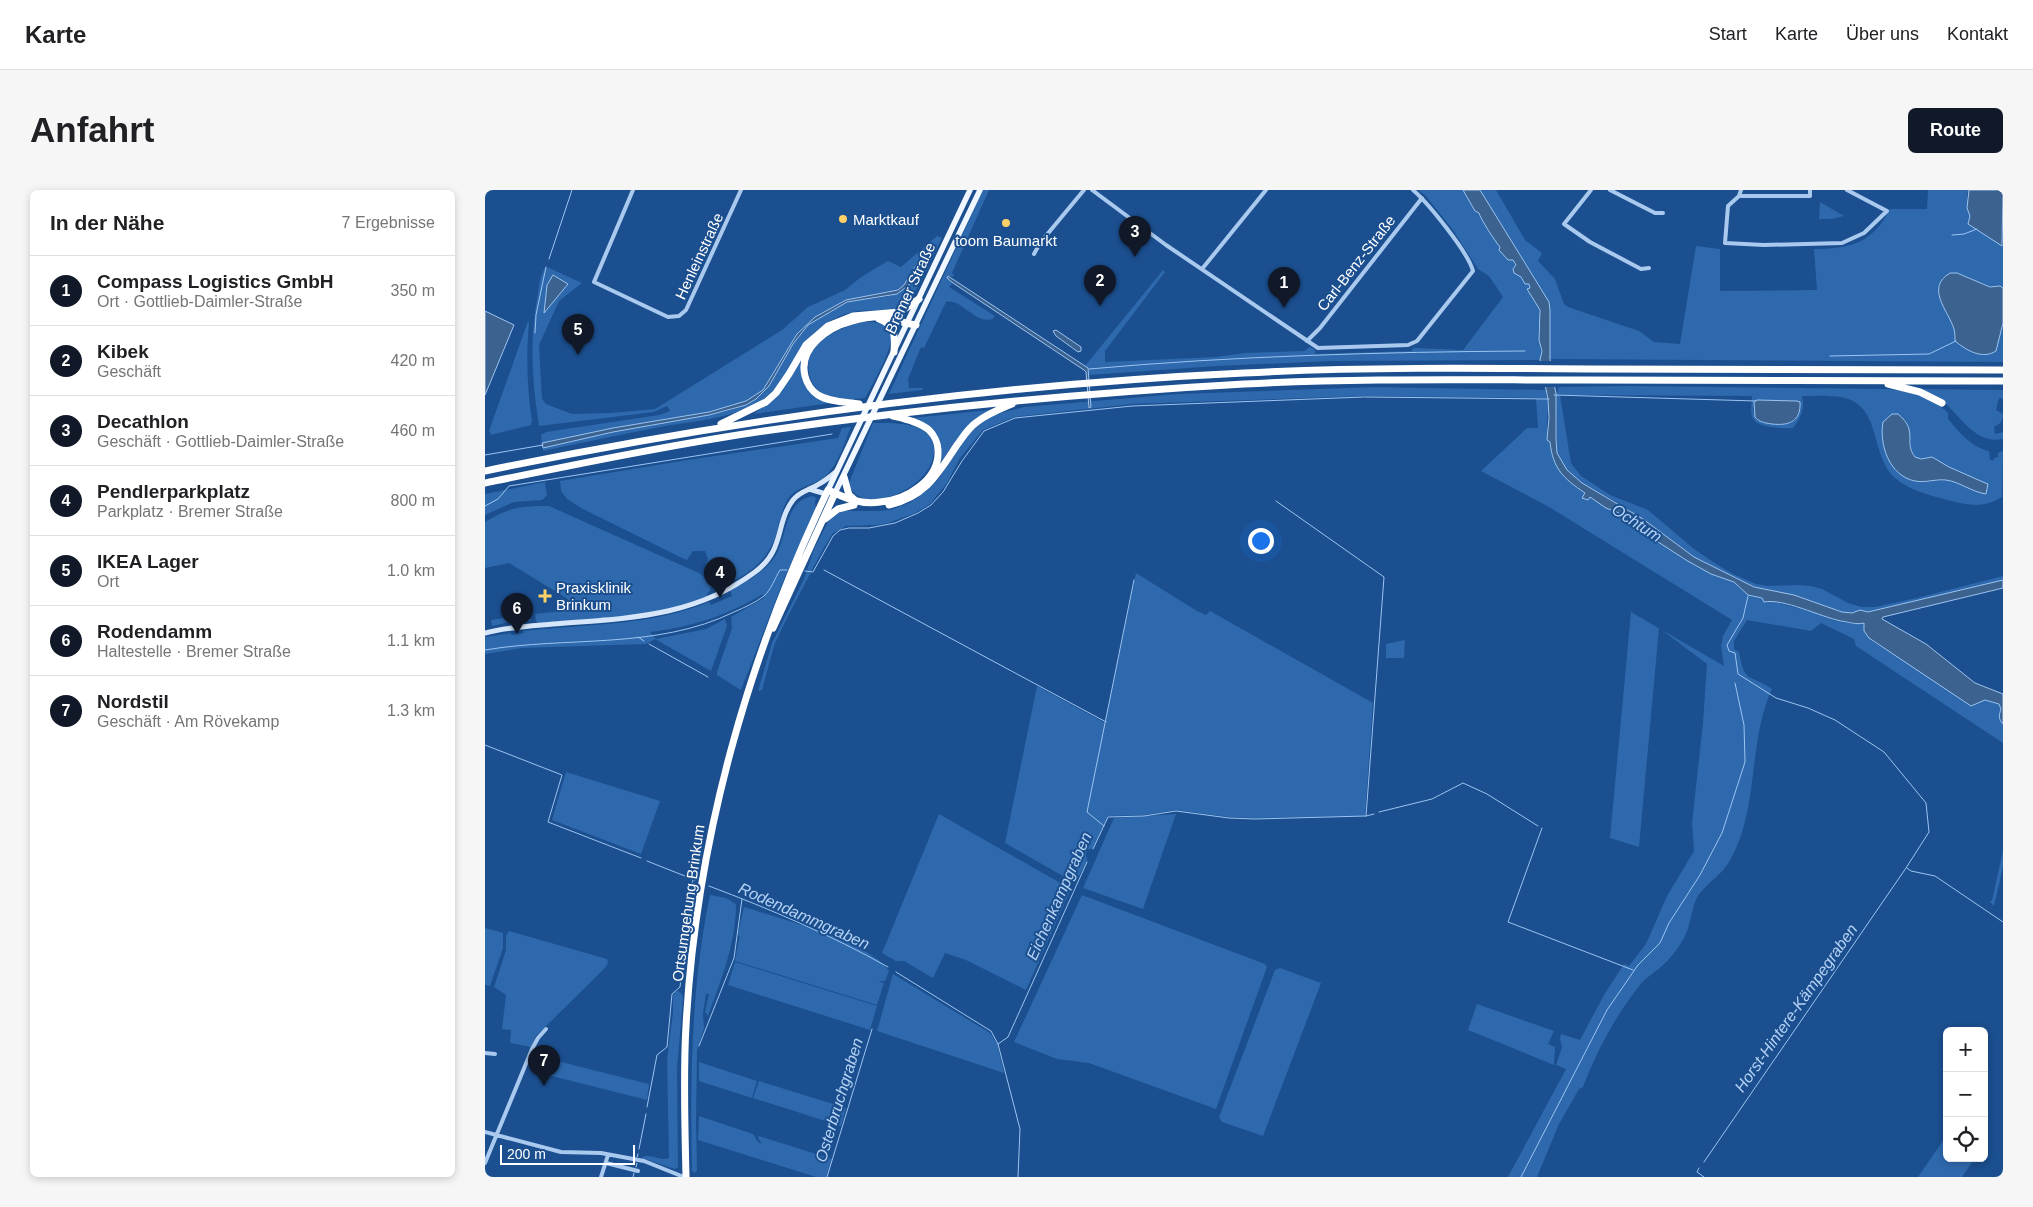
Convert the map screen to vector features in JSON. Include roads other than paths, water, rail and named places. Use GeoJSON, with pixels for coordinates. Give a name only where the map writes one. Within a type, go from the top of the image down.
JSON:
{"type":"FeatureCollection","features":[{"type":"Feature","properties":{"kind":"highway"},"geometry":{"type":"LineString","coordinates":[[711,428],[753,410],[766,402],[776,393],[789,374],[805,345],[827,326],[853,316],[869,313],[891,314],[905,309],[919,299]]}},
{"type":"Feature","properties":{"kind":"highway"},"geometry":{"type":"LineString","coordinates":[[891,314],[916,325]]}},
{"type":"Feature","properties":{"kind":"highway"},"geometry":{"type":"LineString","coordinates":[[866,406],[831,400],[820,396],[809,384],[804,367],[808,353],[823,335],[847,322],[871,318],[887,318],[908,322]]}},
{"type":"Feature","properties":{"kind":"highway"},"geometry":{"type":"LineString","coordinates":[[871,318],[884,321],[891,326],[895,335],[894,352]]}},
{"type":"Feature","properties":{"kind":"highway"},"geometry":{"type":"LineString","coordinates":[[485,470],[711,428],[866,406],[1088,383],[1257,372],[1369,369],[2003,370]]}},
{"type":"Feature","properties":{"kind":"highway"},"geometry":{"type":"LineString","coordinates":[[485,483],[636,452],[888,414],[1022,400],[1249,384],[1371,380],[2003,381]]}},
{"type":"Feature","properties":{"kind":"highway"},"geometry":{"type":"LineString","coordinates":[[1873,381],[1920,392],[1942,404]]}},
{"type":"Feature","properties":{"kind":"highway"},"geometry":{"type":"LineString","coordinates":[[831,494],[869,507],[887,506],[900,502],[922,491],[931,483],[967,431],[976,422],[987,415],[1022,400]]}},
{"type":"Feature","properties":{"kind":"highway"},"geometry":{"type":"LineString","coordinates":[[822,521],[838,509],[855,503],[879,502],[899,498],[920,486],[928,478],[937,462],[938,444],[928,430],[916,423],[888,414]]}},
{"type":"Feature","properties":{"kind":"highway"},"geometry":{"type":"LineString","coordinates":[[843,477],[849,494],[855,503]]}},
{"type":"Feature","properties":{"kind":"highway","name":"Ortsumgehung Brinkum"},"geometry":{"type":"LineString","coordinates":[[685,1177],[685,1034],[694,939],[711,831],[747,696],[767,640],[822,521],[831,494]]}},
{"type":"Feature","properties":{"kind":"highway","name":"Ortsumgehung Brinkum"},"geometry":{"type":"LineString","coordinates":[[767,640],[773,616],[789,578],[831,494]]}},
{"type":"Feature","properties":{"kind":"main road","name":"Bremer Straße"},"geometry":{"type":"LineString","coordinates":[[831,494],[837,470],[970,190]]}},
{"type":"Feature","properties":{"kind":"main road","name":"Bremer Straße"},"geometry":{"type":"LineString","coordinates":[[831,494],[843,477],[980,190]]}},
{"type":"Feature","properties":{"kind":"street","name":"Henleinstraße"},"geometry":{"type":"LineString","coordinates":[[633,190],[594,282],[668,317],[679,316],[686,310],[741,190]]}},
{"type":"Feature","properties":{"kind":"street"},"geometry":{"type":"LineString","coordinates":[[1034,254],[1040,243],[1084,190]]}},
{"type":"Feature","properties":{"kind":"street"},"geometry":{"type":"LineString","coordinates":[[1092,190],[1166,245],[1318,348],[1408,345],[1417,341],[1463,286],[1473,271],[1439,218],[1413,190]]}},
{"type":"Feature","properties":{"kind":"street"},"geometry":{"type":"LineString","coordinates":[[1202,269],[1266,190]]}},
{"type":"Feature","properties":{"kind":"street"},"geometry":{"type":"LineString","coordinates":[[1591,190],[1564,224],[1590,242],[1641,269],[1649,268]]}},
{"type":"Feature","properties":{"kind":"street"},"geometry":{"type":"LineString","coordinates":[[1610,190],[1655,213],[1663,213]]}},
{"type":"Feature","properties":{"kind":"street"},"geometry":{"type":"LineString","coordinates":[[1741,190],[1739,196],[1728,206],[1725,243],[1764,245],[1833,244],[1851,241],[1872,228],[1887,212],[1847,190]]}},
{"type":"Feature","properties":{"kind":"street"},"geometry":{"type":"LineString","coordinates":[[1739,196],[1810,196],[1810,190]]}},
{"type":"Feature","properties":{"kind":"street","name":"Carl-Benz-Straße"},"geometry":{"type":"LineString","coordinates":[[1307,341],[1320,328],[1422,198]]}},
{"type":"Feature","properties":{"kind":"street"},"geometry":{"type":"LineString","coordinates":[[485,633],[535,626],[641,617],[681,609],[706,599],[745,579],[765,563],[778,541],[790,505],[798,494],[811,488],[837,470]]}},
{"type":"Feature","properties":{"kind":"street"},"geometry":{"type":"LineString","coordinates":[[811,488],[831,494]]}},
{"type":"Feature","properties":{"kind":"street"},"geometry":{"type":"LineString","coordinates":[[485,1163],[531,1049],[546,1029]]}},
{"type":"Feature","properties":{"kind":"street"},"geometry":{"type":"LineString","coordinates":[[485,1053],[495,1054]]}},
{"type":"Feature","properties":{"kind":"street"},"geometry":{"type":"LineString","coordinates":[[485,1132],[561,1152],[608,1155],[644,1161],[685,1177]]}},
{"type":"Feature","properties":{"kind":"street"},"geometry":{"type":"LineString","coordinates":[[601,1177],[608,1155]]}},
{"type":"Feature","properties":{"kind":"street"},"geometry":{"type":"LineString","coordinates":[[606,1163],[638,1171]]}},
{"type":"Feature","properties":{"kind":"water","name":"Ochtum"},"geometry":{"type":"Polygon","coordinates":[[[1463,190],[1480,190],[1549,302],[1550,359],[1556,394],[1557,453],[1567,470],[1582,483],[1643,519],[1694,557],[1754,587],[1794,595],[1842,612],[1852,613],[1860,610],[1868,612],[2003,580],[2003,588],[1883,617],[1882,619],[1926,644],[1975,683],[2003,694],[2003,724],[1999,715],[2001,709],[1999,704],[1985,700],[1971,706],[1869,638],[1864,631],[1864,623],[1855,624],[1841,621],[1791,605],[1764,602],[1762,598],[1748,595],[1734,582],[1711,574],[1686,560],[1635,527],[1619,513],[1606,508],[1590,497],[1588,500],[1582,498],[1585,493],[1560,472],[1551,451],[1550,442],[1547,440],[1548,399],[1540,360],[1542,351],[1539,340],[1540,310],[1527,289],[1530,288],[1529,284],[1525,284],[1521,277],[1514,273],[1513,269],[1516,265],[1513,260],[1508,260],[1499,250],[1500,247],[1463,190]]]}},
{"type":"Feature","properties":{"kind":"water"},"geometry":{"type":"Polygon","coordinates":[[[1969,190],[2003,190],[2002,246],[1968,224],[1970,216],[1967,208],[1969,190]]]}},
{"type":"Feature","properties":{"kind":"water"},"geometry":{"type":"Polygon","coordinates":[[[918,262],[925,264],[924,267],[917,268],[909,285],[897,294],[847,302],[808,325],[793,344],[769,386],[756,399],[746,405],[709,415],[613,432],[543,448],[542,443],[613,428],[709,412],[746,401],[763,390],[797,334],[815,317],[846,300],[898,290],[904,285],[918,262]]]}},
{"type":"Feature","properties":{"kind":"water"},"geometry":{"type":"Polygon","coordinates":[[[1950,273],[1957,273],[1990,287],[2000,286],[2003,288],[2003,323],[1996,351],[1991,354],[1974,353],[1955,341],[1954,329],[1940,300],[1939,292],[1939,285],[1950,273]]]}},
{"type":"Feature","properties":{"kind":"water"},"geometry":{"type":"Polygon","coordinates":[[[553,275],[568,284],[544,313],[547,285],[553,275]]]}},
{"type":"Feature","properties":{"kind":"water"},"geometry":{"type":"Polygon","coordinates":[[[948,276],[1088,368],[1091,407],[1089,408],[1086,372],[1084,370],[953,283],[947,278],[948,276]]]}},
{"type":"Feature","properties":{"kind":"water"},"geometry":{"type":"Polygon","coordinates":[[[485,311],[514,325],[485,395],[485,311]]]}},
{"type":"Feature","properties":{"kind":"water"},"geometry":{"type":"Polygon","coordinates":[[[1056,330],[1081,347],[1081,351],[1078,352],[1056,336],[1053,331],[1056,330]]]}},
{"type":"Feature","properties":{"kind":"water"},"geometry":{"type":"Polygon","coordinates":[[[1757,400],[1800,402],[1799,414],[1789,423],[1772,424],[1762,422],[1755,417],[1754,402],[1757,400]]]}},
{"type":"Feature","properties":{"kind":"water"},"geometry":{"type":"Polygon","coordinates":[[[1892,414],[1898,414],[1908,426],[1910,446],[1915,457],[1921,459],[1932,457],[1949,467],[1988,484],[1986,494],[1951,481],[1915,481],[1898,473],[1888,458],[1882,431],[1883,422],[1892,414]]]}},
{"type":"Feature","properties":{"kind":"waterway"},"geometry":{"type":"LineString","coordinates":[[549,259],[572,190]]}},
{"type":"Feature","properties":{"kind":"waterway"},"geometry":{"type":"LineString","coordinates":[[1952,235],[1964,234],[1977,229]]}},
{"type":"Feature","properties":{"kind":"waterway"},"geometry":{"type":"LineString","coordinates":[[535,333],[536,315],[546,267]]}},
{"type":"Feature","properties":{"kind":"waterway"},"geometry":{"type":"LineString","coordinates":[[1830,356],[1929,354],[1956,341]]}},
{"type":"Feature","properties":{"kind":"waterway"},"geometry":{"type":"LineString","coordinates":[[1089,369],[1307,356],[1525,351]]}},
{"type":"Feature","properties":{"kind":"waterway"},"geometry":{"type":"LineString","coordinates":[[1554,395],[1756,401]]}},
{"type":"Feature","properties":{"kind":"waterway"},"geometry":{"type":"LineString","coordinates":[[805,571],[813,572],[833,536],[840,530],[869,528],[895,523],[931,505],[943,492],[962,461],[984,431],[1015,418],[1132,406],[1364,397]]}},
{"type":"Feature","properties":{"kind":"waterway"},"geometry":{"type":"LineString","coordinates":[[1365,397],[1549,399]]}},
{"type":"Feature","properties":{"kind":"waterway"},"geometry":{"type":"LineString","coordinates":[[485,506],[498,499],[509,486],[832,434]]}},
{"type":"Feature","properties":{"kind":"waterway"},"geometry":{"type":"LineString","coordinates":[[485,455],[543,445]]}},
{"type":"Feature","properties":{"kind":"waterway"},"geometry":{"type":"LineString","coordinates":[[1276,501],[1384,577],[1366,816]]}},
{"type":"Feature","properties":{"kind":"waterway"},"geometry":{"type":"LineString","coordinates":[[485,650],[548,643],[643,637],[674,632],[704,624],[753,603],[769,591],[780,570],[787,570]]}},
{"type":"Feature","properties":{"kind":"waterway"},"geometry":{"type":"LineString","coordinates":[[824,570],[1106,722]]}},
{"type":"Feature","properties":{"kind":"waterway","name":"Eichenkampgraben"},"geometry":{"type":"LineString","coordinates":[[1104,826],[1087,812],[1134,580]]}},
{"type":"Feature","properties":{"kind":"waterway"},"geometry":{"type":"LineString","coordinates":[[1704,1162],[1929,832],[1926,803],[1884,752],[1835,720],[1808,708],[1776,698],[1738,674],[1735,653],[1729,651],[1727,645],[1743,618],[1748,596]]}},
{"type":"Feature","properties":{"kind":"waterway"},"geometry":{"type":"LineString","coordinates":[[638,637],[644,641]]}},
{"type":"Feature","properties":{"kind":"waterway"},"geometry":{"type":"LineString","coordinates":[[649,644],[708,677]]}},
{"type":"Feature","properties":{"kind":"waterway"},"geometry":{"type":"LineString","coordinates":[[1521,1177],[1607,1010],[1638,965],[1660,943],[1669,923],[1700,875],[1722,833],[1745,762],[1744,725],[1735,683]]}},
{"type":"Feature","properties":{"kind":"waterway","name":"Rodendammgraben"},"geometry":{"type":"LineString","coordinates":[[485,745],[562,775],[548,822],[641,858]]}},
{"type":"Feature","properties":{"kind":"waterway"},"geometry":{"type":"LineString","coordinates":[[1379,812],[1432,799],[1463,783],[1487,794],[1538,826]]}},
{"type":"Feature","properties":{"kind":"waterway"},"geometry":{"type":"LineString","coordinates":[[1093,849],[1108,817],[1144,816],[1176,811],[1229,818],[1255,819],[1366,816],[1374,814]]}},
{"type":"Feature","properties":{"kind":"waterway"},"geometry":{"type":"LineString","coordinates":[[1542,828],[1508,922],[1633,970]]}},
{"type":"Feature","properties":{"kind":"waterway","name":"Rodendammgraben"},"geometry":{"type":"LineString","coordinates":[[647,861],[695,880]]}},
{"type":"Feature","properties":{"kind":"waterway","name":"Eichenkampgraben"},"geometry":{"type":"LineString","coordinates":[[998,1044],[1008,1037],[1087,862]]}},
{"type":"Feature","properties":{"kind":"waterway"},"geometry":{"type":"LineString","coordinates":[[1907,868],[1911,871],[1935,876],[2003,922]]}},
{"type":"Feature","properties":{"kind":"waterway"},"geometry":{"type":"LineString","coordinates":[[647,1107],[657,1055],[667,1047],[672,994],[680,987],[693,879]]}},
{"type":"Feature","properties":{"kind":"waterway","name":"Rodendammgraben"},"geometry":{"type":"LineString","coordinates":[[709,886],[800,923],[888,967]]}},
{"type":"Feature","properties":{"kind":"waterway"},"geometry":{"type":"LineString","coordinates":[[699,1046],[734,958],[742,899]]}},
{"type":"Feature","properties":{"kind":"waterway","name":"Rodendammgraben"},"geometry":{"type":"LineString","coordinates":[[896,972],[991,1031],[998,1044],[1020,1129],[1018,1177]]}},
{"type":"Feature","properties":{"kind":"waterway","name":"Osterbruchgraben"},"geometry":{"type":"LineString","coordinates":[[827,1177],[872,1029]]}},
{"type":"Feature","properties":{"kind":"waterway"},"geometry":{"type":"LineString","coordinates":[[639,1149],[646,1114]]}},
{"type":"Feature","properties":{"kind":"waterway"},"geometry":{"type":"LineString","coordinates":[[636,1167],[637,1163]]}},
{"type":"Feature","properties":{"kind":"waterway","name":"Horst-Hintere-Kämpegraben"},"geometry":{"type":"LineString","coordinates":[[1699,1168],[1697,1172],[1704,1177]]}},
{"type":"Feature","properties":{"kind":"waterway"},"geometry":{"type":"LineString","coordinates":[[633,1177],[634,1173]]}},
{"type":"Feature","properties":{"kind":"place","name":"Marktkauf"},"geometry":{"type":"Point","coordinates":[843,219]}},
{"type":"Feature","properties":{"kind":"place","name":"toom Baumarkt"},"geometry":{"type":"Point","coordinates":[1006,223]}},
{"type":"Feature","properties":{"kind":"place","name":"Decathlon"},"geometry":{"type":"Point","coordinates":[1135,257]}},
{"type":"Feature","properties":{"kind":"place","name":"Kibek"},"geometry":{"type":"Point","coordinates":[1100,306]}},
{"type":"Feature","properties":{"kind":"place","name":"Compass Logistics GmbH"},"geometry":{"type":"Point","coordinates":[1284,308]}},
{"type":"Feature","properties":{"kind":"place","name":"IKEA Lager"},"geometry":{"type":"Point","coordinates":[578,355]}},
{"type":"Feature","properties":{"kind":"place","name":"Praxisklinik Brinkum"},"geometry":{"type":"Point","coordinates":[545,596]}},
{"type":"Feature","properties":{"kind":"place","name":"Pendlerparkplatz"},"geometry":{"type":"Point","coordinates":[720,598]}},
{"type":"Feature","properties":{"kind":"place","name":"Rodendamm"},"geometry":{"type":"Point","coordinates":[517,634]}},
{"type":"Feature","properties":{"kind":"place","name":"Nordstil"},"geometry":{"type":"Point","coordinates":[544,1086]}}]}
